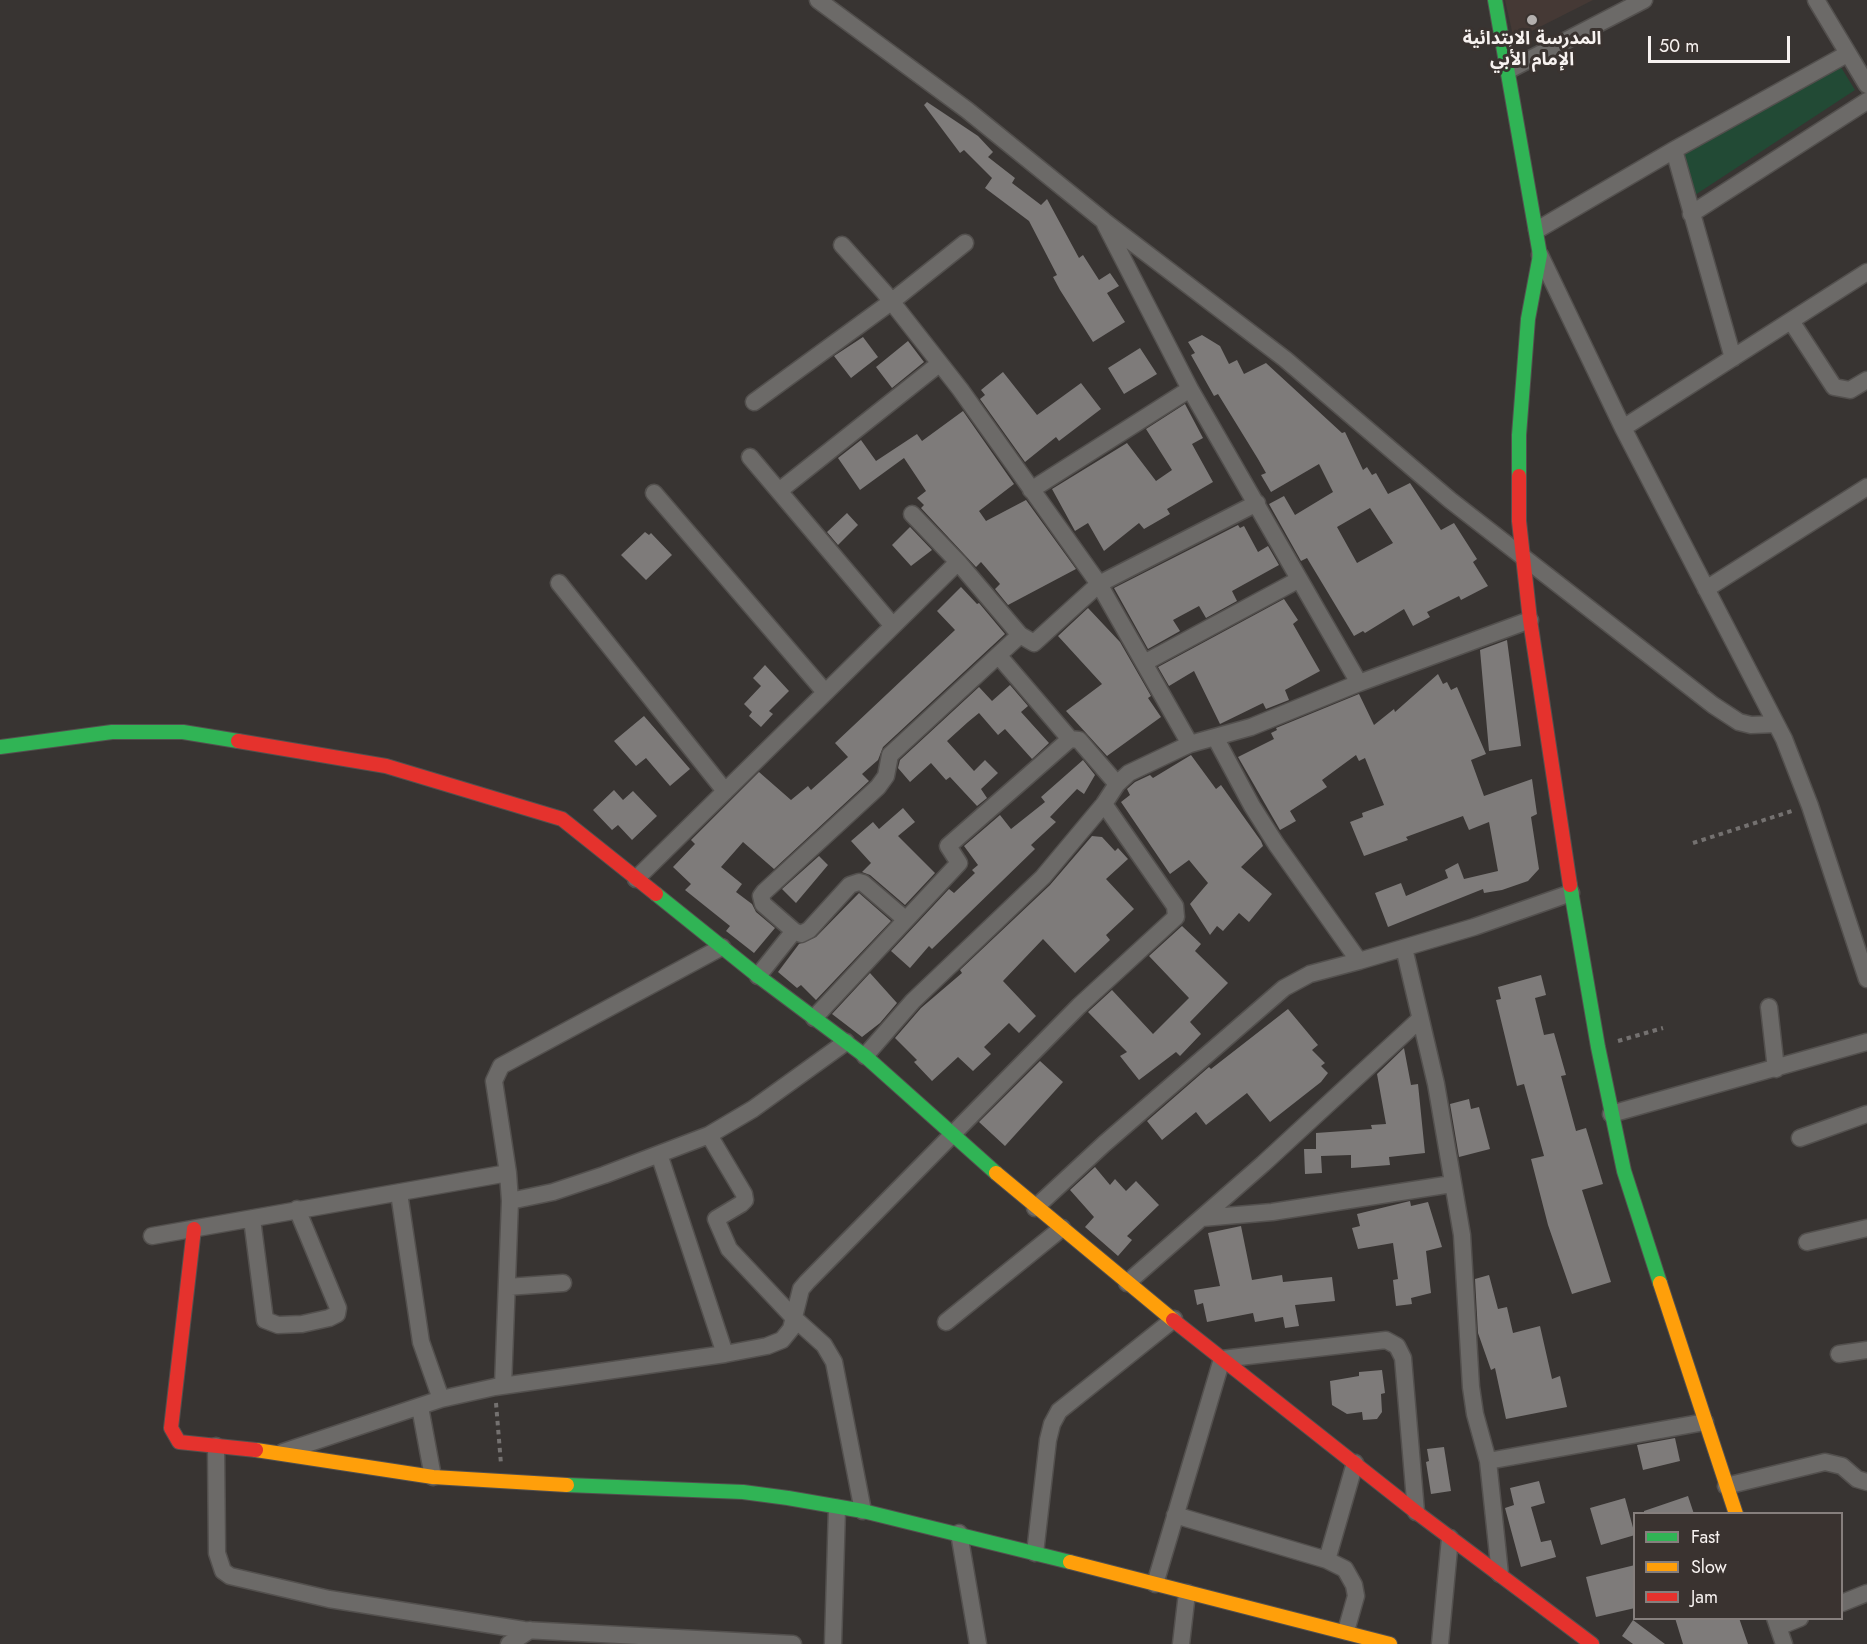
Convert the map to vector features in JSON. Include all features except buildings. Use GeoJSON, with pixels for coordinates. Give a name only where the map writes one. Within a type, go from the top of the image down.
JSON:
{"type":"FeatureCollection","features":[{"type":"Feature","properties":{"kind":"street"},"geometry":{"type":"LineString","coordinates":[[818,0],[968,110],[1104,221],[1285,359],[1458,507],[1522,554],[1727,715],[1751,725],[1776,724]]}},
{"type":"Feature","properties":{"kind":"street"},"geometry":{"type":"LineString","coordinates":[[1495,0],[1540,255],[1528,319],[1519,435],[1519,520],[1530,620],[1571,892],[1598,1047],[1624,1171],[1735,1512]]}},
{"type":"Feature","properties":{"kind":"street"},"geometry":{"type":"LineString","coordinates":[[1509,70],[1644,0]]}},
{"type":"Feature","properties":{"kind":"street"},"geometry":{"type":"LineString","coordinates":[[1816,0],[1867,85]]}},
{"type":"Feature","properties":{"kind":"street"},"geometry":{"type":"LineString","coordinates":[[1537,230],[1674,150],[1848,54]]}},
{"type":"Feature","properties":{"kind":"street"},"geometry":{"type":"LineString","coordinates":[[1691,214],[1867,101]]}},
{"type":"Feature","properties":{"kind":"street"},"geometry":{"type":"LineString","coordinates":[[1674,150],[1733,358]]}},
{"type":"Feature","properties":{"kind":"street"},"geometry":{"type":"LineString","coordinates":[[1104,221],[1190,389],[1359,683]]}},
{"type":"Feature","properties":{"kind":"street"},"geometry":{"type":"LineString","coordinates":[[754,402],[891,302],[965,243]]}},
{"type":"Feature","properties":{"kind":"street"},"geometry":{"type":"LineString","coordinates":[[842,245],[939,363],[1100,584],[1190,744]]}},
{"type":"Feature","properties":{"kind":"street"},"geometry":{"type":"LineString","coordinates":[[1540,255],[1623,428],[1776,724],[1810,806],[1867,978]]}},
{"type":"Feature","properties":{"kind":"street"},"geometry":{"type":"LineString","coordinates":[[1623,428],[1867,272]]}},
{"type":"Feature","properties":{"kind":"street"},"geometry":{"type":"LineString","coordinates":[[1791,321],[1834,387],[1850,390],[1867,380]]}},
{"type":"Feature","properties":{"kind":"street"},"geometry":{"type":"LineString","coordinates":[[779,491],[939,363]]}},
{"type":"Feature","properties":{"kind":"street"},"geometry":{"type":"LineString","coordinates":[[1031,490],[1190,389]]}},
{"type":"Feature","properties":{"kind":"street"},"geometry":{"type":"LineString","coordinates":[[750,457],[893,626]]}},
{"type":"Feature","properties":{"kind":"street"},"geometry":{"type":"LineString","coordinates":[[1706,589],[1867,487]]}},
{"type":"Feature","properties":{"kind":"street"},"geometry":{"type":"LineString","coordinates":[[654,493],[825,692]]}},
{"type":"Feature","properties":{"kind":"street"},"geometry":{"type":"LineString","coordinates":[[912,514],[958,562],[1020,635],[1029,642],[1038,642],[1100,584],[1257,504]]}},
{"type":"Feature","properties":{"kind":"street"},"geometry":{"type":"LineString","coordinates":[[636,879],[958,562]]}},
{"type":"Feature","properties":{"kind":"street"},"geometry":{"type":"LineString","coordinates":[[1144,663],[1298,580]]}},
{"type":"Feature","properties":{"kind":"street"},"geometry":{"type":"LineString","coordinates":[[559,583],[725,791]]}},
{"type":"Feature","properties":{"kind":"street"},"geometry":{"type":"LineString","coordinates":[[865,1056],[913,1001],[1043,877],[1104,804],[1117,784],[1130,773],[1190,744],[1251,727],[1359,683],[1530,620]]}},
{"type":"Feature","properties":{"kind":"street"},"geometry":{"type":"LineString","coordinates":[[905,919],[863,883],[853,883],[809,930],[801,934],[794,931],[763,904],[761,896],[878,787],[886,776],[890,755],[1020,635]]}},
{"type":"Feature","properties":{"kind":"street"},"geometry":{"type":"LineString","coordinates":[[998,655],[1070,739],[1079,740],[1117,784]]}},
{"type":"Feature","properties":{"kind":"street"},"geometry":{"type":"LineString","coordinates":[[0,747],[112,732],[183,732],[386,766],[562,819],[758,976],[865,1056],[952,1137],[1127,1283],[1416,1512],[1592,1644]]}},
{"type":"Feature","properties":{"kind":"street"},"geometry":{"type":"LineString","coordinates":[[1215,737],[1258,815],[1316,904],[1359,961]]}},
{"type":"Feature","properties":{"kind":"street"},"geometry":{"type":"LineString","coordinates":[[814,1018],[959,862],[948,846],[1070,739]]}},
{"type":"Feature","properties":{"kind":"street"},"geometry":{"type":"LineString","coordinates":[[279,1453],[441,1400],[499,1387],[768,1347],[782,1340],[794,1318],[801,1289],[1085,1000],[1176,917],[1175,906],[1104,804]]}},
{"type":"Feature","properties":{"kind":"street"},"geometry":{"type":"LineString","coordinates":[[1035,1208],[1104,1144],[1284,988],[1310,974],[1404,948],[1571,892]]}},
{"type":"Feature","properties":{"kind":"street"},"geometry":{"type":"LineString","coordinates":[[758,976],[794,931]]}},
{"type":"Feature","properties":{"kind":"street"},"geometry":{"type":"LineString","coordinates":[[499,1387],[507,1287],[510,1201],[494,1081],[501,1066],[722,947]]}},
{"type":"Feature","properties":{"kind":"street"},"geometry":{"type":"LineString","coordinates":[[1404,948],[1419,1020],[1436,1084],[1462,1235],[1471,1387],[1476,1420],[1488,1461],[1500,1574]]}},
{"type":"Feature","properties":{"kind":"street"},"geometry":{"type":"LineString","coordinates":[[1769,1007],[1776,1069]]}},
{"type":"Feature","properties":{"kind":"street"},"geometry":{"type":"LineString","coordinates":[[1127,1283],[1202,1218],[1419,1020]]}},
{"type":"Feature","properties":{"kind":"street"},"geometry":{"type":"LineString","coordinates":[[510,1201],[553,1192],[709,1135],[753,1109],[846,1042]]}},
{"type":"Feature","properties":{"kind":"street"},"geometry":{"type":"LineString","coordinates":[[1611,1114],[1867,1042]]}},
{"type":"Feature","properties":{"kind":"street"},"geometry":{"type":"LineString","coordinates":[[1800,1138],[1867,1114]]}},
{"type":"Feature","properties":{"kind":"street"},"geometry":{"type":"LineString","coordinates":[[709,1135],[745,1200],[719,1215],[716,1223],[735,1258],[824,1345],[834,1362],[863,1511]]}},
{"type":"Feature","properties":{"kind":"street"},"geometry":{"type":"LineString","coordinates":[[659,1154],[725,1354]]}},
{"type":"Feature","properties":{"kind":"street"},"geometry":{"type":"LineString","coordinates":[[152,1236],[508,1173]]}},
{"type":"Feature","properties":{"kind":"street"},"geometry":{"type":"LineString","coordinates":[[1202,1218],[1314,1207],[1452,1184]]}},
{"type":"Feature","properties":{"kind":"street"},"geometry":{"type":"LineString","coordinates":[[399,1193],[421,1342],[441,1400]]}},
{"type":"Feature","properties":{"kind":"street"},"geometry":{"type":"LineString","coordinates":[[252,1219],[265,1320],[278,1325],[302,1324],[329,1318],[337,1314],[338,1308],[297,1209]]}},
{"type":"Feature","properties":{"kind":"street"},"geometry":{"type":"LineString","coordinates":[[946,1322],[1062,1228]]}},
{"type":"Feature","properties":{"kind":"street"},"geometry":{"type":"LineString","coordinates":[[1807,1242],[1867,1228]]}},
{"type":"Feature","properties":{"kind":"street"},"geometry":{"type":"LineString","coordinates":[[194,1229],[171,1428],[179,1442],[279,1453],[433,1477],[503,1483],[743,1492],[863,1511],[959,1533],[1390,1644]]}},
{"type":"Feature","properties":{"kind":"street"},"geometry":{"type":"LineString","coordinates":[[507,1287],[563,1283]]}},
{"type":"Feature","properties":{"kind":"street"},"geometry":{"type":"LineString","coordinates":[[1035,1553],[1048,1440],[1052,1424],[1059,1412],[1174,1319]]}},
{"type":"Feature","properties":{"kind":"street"},"geometry":{"type":"LineString","coordinates":[[1222,1359],[1386,1340],[1397,1346],[1403,1358],[1416,1512]]}},
{"type":"Feature","properties":{"kind":"street"},"geometry":{"type":"LineString","coordinates":[[1839,1354],[1867,1350]]}},
{"type":"Feature","properties":{"kind":"street"},"geometry":{"type":"LineString","coordinates":[[1155,1584],[1222,1359]]}},
{"type":"Feature","properties":{"kind":"street"},"geometry":{"type":"LineString","coordinates":[[420,1407],[433,1477]]}},
{"type":"Feature","properties":{"kind":"street"},"geometry":{"type":"LineString","coordinates":[[1488,1461],[1705,1422]]}},
{"type":"Feature","properties":{"kind":"street"},"geometry":{"type":"LineString","coordinates":[[216,1446],[217,1553],[223,1571],[230,1576],[329,1599],[530,1630],[661,1640],[793,1644]]}},
{"type":"Feature","properties":{"kind":"street"},"geometry":{"type":"LineString","coordinates":[[1726,1486],[1825,1462],[1842,1466],[1857,1479],[1867,1482]]}},
{"type":"Feature","properties":{"kind":"street"},"geometry":{"type":"LineString","coordinates":[[1327,1560],[1354,1463]]}},
{"type":"Feature","properties":{"kind":"street"},"geometry":{"type":"LineString","coordinates":[[833,1644],[837,1508]]}},
{"type":"Feature","properties":{"kind":"street"},"geometry":{"type":"LineString","coordinates":[[1174,1515],[1327,1560],[1345,1569],[1354,1585],[1356,1596],[1346,1632]]}},
{"type":"Feature","properties":{"kind":"street"},"geometry":{"type":"LineString","coordinates":[[959,1533],[978,1644]]}},
{"type":"Feature","properties":{"kind":"street"},"geometry":{"type":"LineString","coordinates":[[1440,1644],[1450,1538]]}},
{"type":"Feature","properties":{"kind":"street"},"geometry":{"type":"LineString","coordinates":[[1181,1644],[1187,1593]]}},
{"type":"Feature","properties":{"kind":"street"},"geometry":{"type":"LineString","coordinates":[[1843,1603],[1867,1593]]}},
{"type":"Feature","properties":{"kind":"street"},"geometry":{"type":"LineString","coordinates":[[1776,1623],[1784,1644]]}},
{"type":"Feature","properties":{"kind":"street"},"geometry":{"type":"LineString","coordinates":[[509,1644],[530,1630]]}},
{"type":"Feature","properties":{"kind":"path"},"geometry":{"type":"LineString","coordinates":[[1693,843],[1810,806]]}},
{"type":"Feature","properties":{"kind":"path"},"geometry":{"type":"LineString","coordinates":[[1598,1047],[1663,1028]]}},
{"type":"Feature","properties":{"kind":"path"},"geometry":{"type":"LineString","coordinates":[[499,1387],[503,1483]]}},
{"type":"Feature","properties":{"kind":"shaded area","name":"المدرسة الابتدائية الإمام الأبي"},"geometry":{"type":"Polygon","coordinates":[[[1505,0],[1593,0],[1514,40],[1505,0]]]}},
{"type":"Feature","properties":{"kind":"green space"},"geometry":{"type":"Polygon","coordinates":[[[1839,64],[1855,90],[1692,197],[1679,153],[1839,64]]]}},
{"type":"Feature","properties":{"kind":"traffic: fast"},"geometry":{"type":"LineString","coordinates":[[1495,0],[1540,255],[1528,319],[1519,435],[1519,476]]}},
{"type":"Feature","properties":{"kind":"traffic: fast"},"geometry":{"type":"LineString","coordinates":[[0,747],[112,732],[183,732],[238,741]]}},
{"type":"Feature","properties":{"kind":"traffic: fast"},"geometry":{"type":"LineString","coordinates":[[1570,885],[1598,1047],[1624,1171],[1660,1283]]}},
{"type":"Feature","properties":{"kind":"traffic: fast"},"geometry":{"type":"LineString","coordinates":[[656,894],[758,976],[865,1056],[996,1173]]}},
{"type":"Feature","properties":{"kind":"traffic: fast"},"geometry":{"type":"LineString","coordinates":[[567,1485],[743,1492],[788,1498],[863,1511],[1070,1562]]}},
{"type":"Feature","properties":{"kind":"traffic: slow"},"geometry":{"type":"LineString","coordinates":[[996,1173],[1173,1320]]}},
{"type":"Feature","properties":{"kind":"traffic: slow"},"geometry":{"type":"LineString","coordinates":[[1660,1283],[1735,1512]]}},
{"type":"Feature","properties":{"kind":"traffic: slow"},"geometry":{"type":"LineString","coordinates":[[256,1450],[433,1477],[567,1485]]}},
{"type":"Feature","properties":{"kind":"traffic: slow"},"geometry":{"type":"LineString","coordinates":[[1070,1562],[1390,1644]]}},
{"type":"Feature","properties":{"kind":"traffic: jam"},"geometry":{"type":"LineString","coordinates":[[1519,476],[1519,521],[1530,620],[1570,885]]}},
{"type":"Feature","properties":{"kind":"traffic: jam"},"geometry":{"type":"LineString","coordinates":[[238,741],[386,766],[562,819],[656,894]]}},
{"type":"Feature","properties":{"kind":"traffic: jam"},"geometry":{"type":"LineString","coordinates":[[194,1229],[171,1428],[179,1442],[256,1450]]}},
{"type":"Feature","properties":{"kind":"traffic: jam"},"geometry":{"type":"LineString","coordinates":[[1173,1320],[1416,1512],[1592,1644]]}},
{"type":"Feature","properties":{"kind":"place","name":"المدرسة الابتدائية الإمام الأبي"},"geometry":{"type":"Point","coordinates":[1532,20]}}]}
